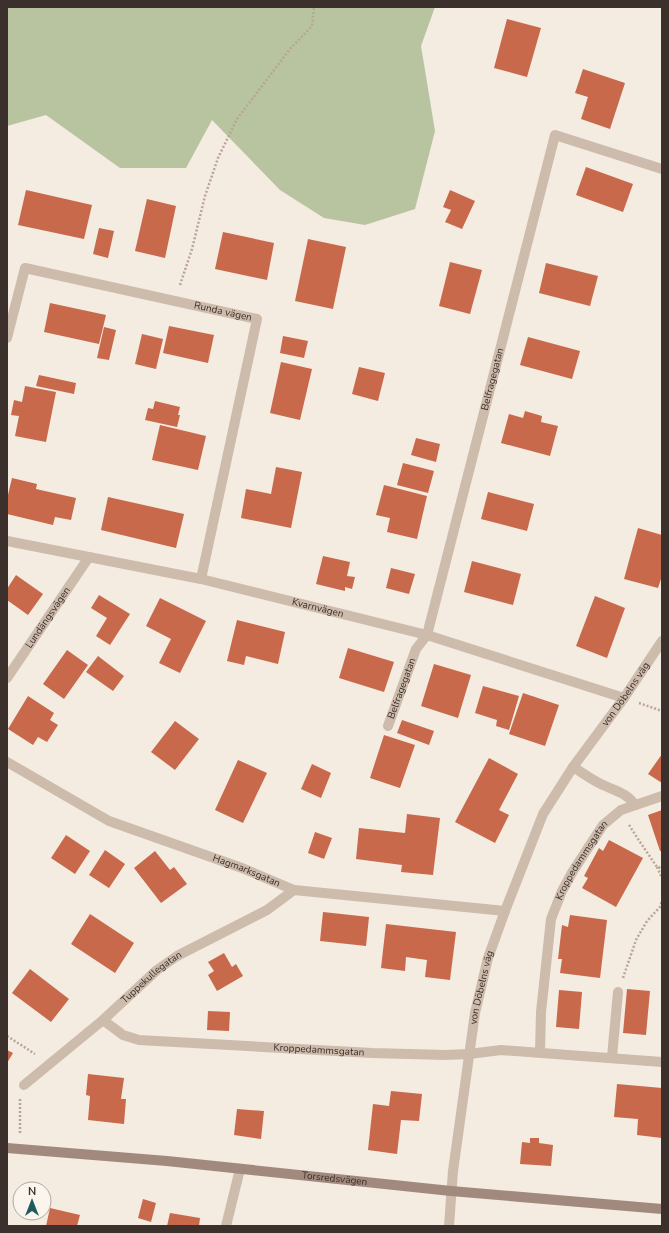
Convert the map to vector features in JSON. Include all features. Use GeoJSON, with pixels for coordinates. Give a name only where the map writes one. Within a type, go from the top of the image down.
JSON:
{"type":"FeatureCollection","features":[{"type":"Feature","properties":{"kind":"street","name":"Belfragegatan"},"geometry":{"type":"LineString","coordinates":[[388,726],[416,649],[427,635],[555,135],[662,169]]}},
{"type":"Feature","properties":{"kind":"street","name":"Runda vägen"},"geometry":{"type":"LineString","coordinates":[[7,338],[24,268],[257,319],[201,579]]}},
{"type":"Feature","properties":{"kind":"street","name":"Kvarnvägen"},"geometry":{"type":"LineString","coordinates":[[7,541],[201,579],[427,635],[624,698]]}},
{"type":"Feature","properties":{"kind":"street","name":"Lundängsvägen"},"geometry":{"type":"LineString","coordinates":[[7,678],[89,557]]}},
{"type":"Feature","properties":{"kind":"street","name":"von Döbelns väg"},"geometry":{"type":"LineString","coordinates":[[449,1226],[451,1191],[475,1013],[488,958],[505,911],[543,814],[573,767],[624,698],[662,641]]}},
{"type":"Feature","properties":{"kind":"street","name":"Hagmarksgatan"},"geometry":{"type":"LineString","coordinates":[[7,762],[109,821],[242,868],[294,890],[505,911]]}},
{"type":"Feature","properties":{"kind":"street"},"geometry":{"type":"LineString","coordinates":[[573,767],[603,785],[620,792],[630,799],[635,805],[662,796]]}},
{"type":"Feature","properties":{"kind":"street","name":"Kroppedammsgatan"},"geometry":{"type":"LineString","coordinates":[[540,1052],[541,1012],[552,919],[562,891],[603,825],[621,810],[635,805]]}},
{"type":"Feature","properties":{"kind":"street","name":"Tuppekullegatan"},"geometry":{"type":"LineString","coordinates":[[24,1085],[103,1020],[157,970],[177,956],[267,910],[294,890]]}},
{"type":"Feature","properties":{"kind":"street"},"geometry":{"type":"LineString","coordinates":[[612,1057],[618,992]]}},
{"type":"Feature","properties":{"kind":"street","name":"Kroppedammsgatan"},"geometry":{"type":"LineString","coordinates":[[103,1020],[123,1035],[139,1040],[372,1054],[445,1055],[501,1050],[612,1057],[662,1062]]}},
{"type":"Feature","properties":{"kind":"street","name":"Torsredsvägen"},"geometry":{"type":"LineString","coordinates":[[7,1148],[167,1161],[451,1191],[662,1209]]}},
{"type":"Feature","properties":{"kind":"street"},"geometry":{"type":"LineString","coordinates":[[226,1226],[240,1169]]}},
{"type":"Feature","properties":{"kind":"path"},"geometry":{"type":"LineString","coordinates":[[175,301],[192,249],[205,196],[218,158],[237,119],[290,49],[312,26],[314,7]]}},
{"type":"Feature","properties":{"kind":"path"},"geometry":{"type":"LineString","coordinates":[[624,698],[662,711]]}},
{"type":"Feature","properties":{"kind":"path"},"geometry":{"type":"LineString","coordinates":[[621,810],[657,867],[662,878]]}},
{"type":"Feature","properties":{"kind":"path"},"geometry":{"type":"LineString","coordinates":[[657,867],[662,868]]}},
{"type":"Feature","properties":{"kind":"path"},"geometry":{"type":"LineString","coordinates":[[618,992],[636,940],[647,922],[661,907],[662,901]]}},
{"type":"Feature","properties":{"kind":"path"},"geometry":{"type":"LineString","coordinates":[[7,1036],[49,1064]]}},
{"type":"Feature","properties":{"kind":"path"},"geometry":{"type":"LineString","coordinates":[[20,1150],[19,1103],[24,1085]]}},
{"type":"Feature","properties":{"kind":"green space"},"geometry":{"type":"Polygon","coordinates":[[[7,7],[435,7],[421,46],[435,131],[415,209],[365,225],[324,218],[280,190],[212,120],[186,168],[120,168],[46,115],[7,126],[7,7]]]}},
{"type":"Feature","properties":{"kind":"building"},"geometry":{"type":"Polygon","coordinates":[[[507,19],[541,28],[527,77],[494,68],[507,19]]]}},
{"type":"Feature","properties":{"kind":"building"},"geometry":{"type":"Polygon","coordinates":[[[583,69],[625,83],[610,129],[581,119],[588,97],[575,93],[583,69]]]}},
{"type":"Feature","properties":{"kind":"building"},"geometry":{"type":"Polygon","coordinates":[[[586,167],[633,184],[623,212],[576,195],[586,167]]]}},
{"type":"Feature","properties":{"kind":"building"},"geometry":{"type":"Polygon","coordinates":[[[26,190],[92,205],[84,239],[18,225],[26,190]]]}},
{"type":"Feature","properties":{"kind":"building"},"geometry":{"type":"Polygon","coordinates":[[[450,190],[475,201],[462,229],[445,222],[451,210],[443,207],[450,190]]]}},
{"type":"Feature","properties":{"kind":"building"},"geometry":{"type":"Polygon","coordinates":[[[147,199],[176,206],[165,258],[135,251],[147,199]]]}},
{"type":"Feature","properties":{"kind":"building"},"geometry":{"type":"Polygon","coordinates":[[[99,228],[114,231],[108,258],[93,254],[99,228]]]}},
{"type":"Feature","properties":{"kind":"building"},"geometry":{"type":"Polygon","coordinates":[[[223,232],[274,243],[267,280],[215,269],[223,232]]]}},
{"type":"Feature","properties":{"kind":"building"},"geometry":{"type":"Polygon","coordinates":[[[308,239],[346,247],[333,309],[295,301],[308,239]]]}},
{"type":"Feature","properties":{"kind":"building"},"geometry":{"type":"Polygon","coordinates":[[[450,262],[482,270],[470,314],[439,306],[450,262]]]}},
{"type":"Feature","properties":{"kind":"building"},"geometry":{"type":"Polygon","coordinates":[[[546,263],[598,276],[590,306],[539,293],[546,263]]]}},
{"type":"Feature","properties":{"kind":"building"},"geometry":{"type":"Polygon","coordinates":[[[50,303],[106,315],[99,344],[44,332],[50,303]]]}},
{"type":"Feature","properties":{"kind":"building"},"geometry":{"type":"Polygon","coordinates":[[[169,326],[214,335],[208,363],[163,353],[169,326]]]}},
{"type":"Feature","properties":{"kind":"building"},"geometry":{"type":"Polygon","coordinates":[[[104,327],[116,330],[109,360],[97,358],[104,327]]]}},
{"type":"Feature","properties":{"kind":"building"},"geometry":{"type":"Polygon","coordinates":[[[142,334],[163,339],[156,369],[135,364],[142,334]]]}},
{"type":"Feature","properties":{"kind":"building"},"geometry":{"type":"Polygon","coordinates":[[[283,336],[308,341],[304,358],[280,353],[283,336]]]}},
{"type":"Feature","properties":{"kind":"building"},"geometry":{"type":"Polygon","coordinates":[[[528,337],[580,351],[572,379],[520,365],[528,337]]]}},
{"type":"Feature","properties":{"kind":"building"},"geometry":{"type":"Polygon","coordinates":[[[281,362],[312,369],[300,420],[270,413],[281,362]]]}},
{"type":"Feature","properties":{"kind":"building"},"geometry":{"type":"Polygon","coordinates":[[[359,367],[385,373],[378,401],[352,394],[359,367]]]}},
{"type":"Feature","properties":{"kind":"building"},"geometry":{"type":"Polygon","coordinates":[[[39,375],[76,383],[74,394],[36,386],[39,375]]]}},
{"type":"Feature","properties":{"kind":"building"},"geometry":{"type":"Polygon","coordinates":[[[25,386],[56,392],[46,442],[15,436],[19,416],[11,415],[14,400],[22,402],[25,386]]]}},
{"type":"Feature","properties":{"kind":"building"},"geometry":{"type":"Polygon","coordinates":[[[155,401],[180,407],[177,427],[145,420],[148,408],[153,409],[155,401]]]}},
{"type":"Feature","properties":{"kind":"building"},"geometry":{"type":"Polygon","coordinates":[[[525,411],[542,416],[541,422],[558,426],[550,456],[501,443],[509,414],[523,418],[525,411]]]}},
{"type":"Feature","properties":{"kind":"building"},"geometry":{"type":"Polygon","coordinates":[[[160,425],[206,436],[198,470],[152,460],[160,425]]]}},
{"type":"Feature","properties":{"kind":"building"},"geometry":{"type":"Polygon","coordinates":[[[416,438],[440,444],[436,462],[411,455],[416,438]]]}},
{"type":"Feature","properties":{"kind":"building"},"geometry":{"type":"Polygon","coordinates":[[[403,463],[434,471],[428,493],[397,485],[403,463]]]}},
{"type":"Feature","properties":{"kind":"building"},"geometry":{"type":"Polygon","coordinates":[[[276,467],[302,472],[291,528],[241,518],[246,489],[271,494],[276,467]]]}},
{"type":"Feature","properties":{"kind":"building"},"geometry":{"type":"Polygon","coordinates":[[[12,478],[37,484],[36,489],[76,498],[71,520],[55,517],[53,525],[7,514],[7,499],[12,478]]]}},
{"type":"Feature","properties":{"kind":"building"},"geometry":{"type":"Polygon","coordinates":[[[384,485],[427,496],[417,539],[387,532],[390,518],[376,515],[384,485]]]}},
{"type":"Feature","properties":{"kind":"building"},"geometry":{"type":"Polygon","coordinates":[[[488,492],[534,504],[527,531],[481,519],[488,492]]]}},
{"type":"Feature","properties":{"kind":"building"},"geometry":{"type":"Polygon","coordinates":[[[108,497],[184,514],[176,548],[101,530],[108,497]]]}},
{"type":"Feature","properties":{"kind":"building"},"geometry":{"type":"Polygon","coordinates":[[[638,528],[662,535],[662,576],[658,588],[624,579],[638,528]]]}},
{"type":"Feature","properties":{"kind":"building"},"geometry":{"type":"Polygon","coordinates":[[[323,556],[350,562],[347,576],[355,577],[352,589],[345,587],[345,591],[316,584],[323,556]]]}},
{"type":"Feature","properties":{"kind":"building"},"geometry":{"type":"Polygon","coordinates":[[[472,561],[521,574],[513,605],[464,592],[472,561]]]}},
{"type":"Feature","properties":{"kind":"building"},"geometry":{"type":"Polygon","coordinates":[[[391,568],[415,574],[409,594],[386,588],[391,568]]]}},
{"type":"Feature","properties":{"kind":"building"},"geometry":{"type":"Polygon","coordinates":[[[16,575],[43,594],[28,615],[7,600],[7,589],[16,575]]]}},
{"type":"Feature","properties":{"kind":"building"},"geometry":{"type":"Polygon","coordinates":[[[99,595],[130,614],[110,645],[96,636],[107,618],[91,608],[99,595]]]}},
{"type":"Feature","properties":{"kind":"building"},"geometry":{"type":"Polygon","coordinates":[[[595,596],[625,608],[607,658],[576,646],[595,596]]]}},
{"type":"Feature","properties":{"kind":"building"},"geometry":{"type":"Polygon","coordinates":[[[160,598],[206,621],[180,673],[159,663],[171,639],[146,626],[160,598]]]}},
{"type":"Feature","properties":{"kind":"building"},"geometry":{"type":"Polygon","coordinates":[[[237,620],[285,632],[278,664],[246,656],[244,665],[227,661],[237,620]]]}},
{"type":"Feature","properties":{"kind":"building"},"geometry":{"type":"Polygon","coordinates":[[[348,648],[394,662],[384,692],[339,678],[348,648]]]}},
{"type":"Feature","properties":{"kind":"building"},"geometry":{"type":"Polygon","coordinates":[[[67,650],[88,665],[64,699],[43,684],[67,650]]]}},
{"type":"Feature","properties":{"kind":"building"},"geometry":{"type":"Polygon","coordinates":[[[98,656],[124,676],[113,691],[86,672],[98,656]]]}},
{"type":"Feature","properties":{"kind":"building"},"geometry":{"type":"Polygon","coordinates":[[[434,664],[471,675],[458,718],[421,706],[434,664]]]}},
{"type":"Feature","properties":{"kind":"building"},"geometry":{"type":"Polygon","coordinates":[[[483,686],[519,696],[509,730],[496,726],[497,720],[475,713],[483,686]]]}},
{"type":"Feature","properties":{"kind":"building"},"geometry":{"type":"Polygon","coordinates":[[[523,693],[559,705],[545,746],[509,734],[523,693]]]}},
{"type":"Feature","properties":{"kind":"building"},"geometry":{"type":"Polygon","coordinates":[[[28,696],[54,713],[50,720],[58,725],[47,742],[38,737],[33,745],[8,729],[28,696]]]}},
{"type":"Feature","properties":{"kind":"building"},"geometry":{"type":"Polygon","coordinates":[[[402,720],[434,731],[429,745],[397,733],[402,720]]]}},
{"type":"Feature","properties":{"kind":"building"},"geometry":{"type":"Polygon","coordinates":[[[175,721],[199,739],[175,770],[151,752],[175,721]]]}},
{"type":"Feature","properties":{"kind":"building"},"geometry":{"type":"Polygon","coordinates":[[[384,735],[415,745],[400,788],[370,778],[384,735]]]}},
{"type":"Feature","properties":{"kind":"building"},"geometry":{"type":"Polygon","coordinates":[[[662,754],[662,783],[648,774],[662,754]]]}},
{"type":"Feature","properties":{"kind":"building"},"geometry":{"type":"Polygon","coordinates":[[[489,758],[518,774],[499,810],[509,815],[495,843],[455,822],[489,758]]]}},
{"type":"Feature","properties":{"kind":"building"},"geometry":{"type":"Polygon","coordinates":[[[238,760],[267,773],[243,823],[215,810],[238,760]]]}},
{"type":"Feature","properties":{"kind":"building"},"geometry":{"type":"Polygon","coordinates":[[[312,764],[331,773],[321,798],[301,789],[312,764]]]}},
{"type":"Feature","properties":{"kind":"building"},"geometry":{"type":"Polygon","coordinates":[[[662,810],[662,851],[660,851],[648,815],[662,810]]]}},
{"type":"Feature","properties":{"kind":"building"},"geometry":{"type":"Polygon","coordinates":[[[407,814],[440,818],[433,875],[401,872],[402,865],[356,859],[359,828],[405,833],[407,814]]]}},
{"type":"Feature","properties":{"kind":"building"},"geometry":{"type":"Polygon","coordinates":[[[315,832],[332,838],[324,859],[308,853],[315,832]]]}},
{"type":"Feature","properties":{"kind":"building"},"geometry":{"type":"Polygon","coordinates":[[[66,835],[90,851],[75,874],[51,858],[66,835]]]}},
{"type":"Feature","properties":{"kind":"building"},"geometry":{"type":"Polygon","coordinates":[[[609,840],[643,858],[616,907],[582,888],[588,878],[584,876],[599,848],[603,851],[609,840]]]}},
{"type":"Feature","properties":{"kind":"building"},"geometry":{"type":"Polygon","coordinates":[[[105,850],[125,864],[109,888],[89,875],[105,850]]]}},
{"type":"Feature","properties":{"kind":"building"},"geometry":{"type":"Polygon","coordinates":[[[155,851],[170,870],[174,867],[187,884],[161,903],[134,868],[155,851]]]}},
{"type":"Feature","properties":{"kind":"building"},"geometry":{"type":"Polygon","coordinates":[[[323,912],[369,917],[366,946],[320,941],[323,912]]]}},
{"type":"Feature","properties":{"kind":"building"},"geometry":{"type":"Polygon","coordinates":[[[90,914],[134,943],[115,973],[71,944],[90,914]]]}},
{"type":"Feature","properties":{"kind":"building"},"geometry":{"type":"Polygon","coordinates":[[[570,915],[607,920],[600,978],[560,973],[562,959],[558,959],[562,925],[568,927],[570,915]]]}},
{"type":"Feature","properties":{"kind":"building"},"geometry":{"type":"Polygon","coordinates":[[[386,924],[456,932],[450,980],[425,977],[427,960],[406,957],[405,971],[381,968],[386,924]]]}},
{"type":"Feature","properties":{"kind":"building"},"geometry":{"type":"Polygon","coordinates":[[[224,953],[232,967],[236,964],[243,976],[217,991],[208,975],[214,971],[208,962],[224,953]]]}},
{"type":"Feature","properties":{"kind":"building"},"geometry":{"type":"Polygon","coordinates":[[[30,969],[69,999],[51,1022],[12,993],[30,969]]]}},
{"type":"Feature","properties":{"kind":"building"},"geometry":{"type":"Polygon","coordinates":[[[627,989],[650,991],[646,1035],[623,1033],[627,989]]]}},
{"type":"Feature","properties":{"kind":"building"},"geometry":{"type":"Polygon","coordinates":[[[559,990],[582,992],[579,1029],[556,1027],[559,990]]]}},
{"type":"Feature","properties":{"kind":"building"},"geometry":{"type":"Polygon","coordinates":[[[208,1011],[230,1012],[229,1031],[207,1030],[208,1011]]]}},
{"type":"Feature","properties":{"kind":"building"},"geometry":{"type":"Polygon","coordinates":[[[7,1050],[13,1053],[7,1063],[7,1050]]]}},
{"type":"Feature","properties":{"kind":"building"},"geometry":{"type":"Polygon","coordinates":[[[88,1074],[124,1078],[121,1099],[126,1099],[124,1124],[88,1120],[90,1096],[86,1095],[88,1074]]]}},
{"type":"Feature","properties":{"kind":"building"},"geometry":{"type":"Polygon","coordinates":[[[617,1084],[662,1088],[662,1138],[637,1135],[638,1119],[614,1117],[617,1084]]]}},
{"type":"Feature","properties":{"kind":"building"},"geometry":{"type":"Polygon","coordinates":[[[391,1091],[422,1094],[419,1121],[401,1120],[397,1154],[368,1150],[373,1104],[389,1106],[391,1091]]]}},
{"type":"Feature","properties":{"kind":"building"},"geometry":{"type":"Polygon","coordinates":[[[237,1109],[264,1111],[261,1139],[234,1135],[237,1109]]]}},
{"type":"Feature","properties":{"kind":"building"},"geometry":{"type":"Polygon","coordinates":[[[530,1138],[539,1138],[539,1143],[553,1145],[551,1166],[520,1164],[522,1142],[530,1143],[530,1138]]]}},
{"type":"Feature","properties":{"kind":"building"},"geometry":{"type":"Polygon","coordinates":[[[143,1199],[156,1203],[151,1222],[138,1218],[143,1199]]]}},
{"type":"Feature","properties":{"kind":"building"},"geometry":{"type":"Polygon","coordinates":[[[52,1208],[80,1215],[77,1226],[46,1226],[47,1221],[52,1221],[52,1208]]]}},
{"type":"Feature","properties":{"kind":"building"},"geometry":{"type":"Polygon","coordinates":[[[170,1213],[200,1218],[199,1226],[167,1226],[170,1213]]]}}]}
